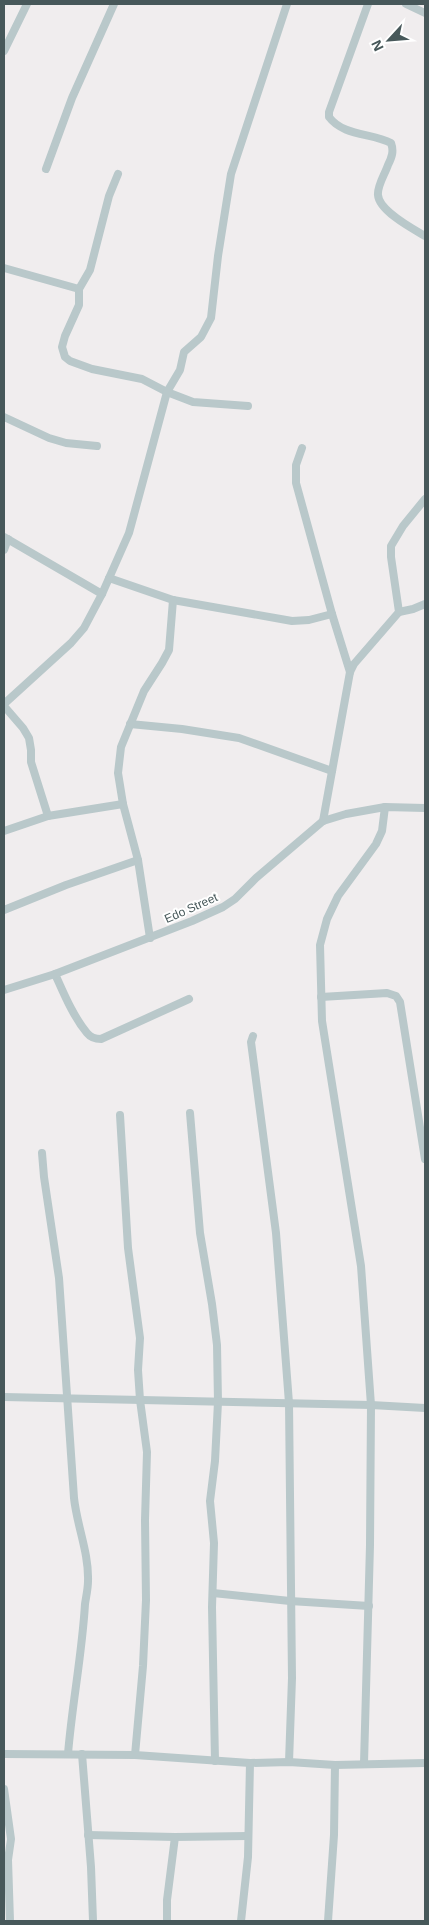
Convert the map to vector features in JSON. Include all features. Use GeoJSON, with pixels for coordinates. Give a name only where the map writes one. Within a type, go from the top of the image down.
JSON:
{"type":"FeatureCollection","features":[{"type":"Feature","properties":{"kind":"street"},"geometry":{"type":"LineString","coordinates":[[4,51],[27,4]]}},
{"type":"Feature","properties":{"kind":"street"},"geometry":{"type":"LineString","coordinates":[[46,169],[72,98],[114,4]]}},
{"type":"Feature","properties":{"kind":"street"},"geometry":{"type":"LineString","coordinates":[[48,816],[32,768],[29,738],[4,705],[71,643],[84,628],[110,578],[129,533],[167,392],[180,370],[184,352],[201,337],[211,318],[218,256],[231,174],[287,4]]}},
{"type":"Feature","properties":{"kind":"street"},"geometry":{"type":"LineString","coordinates":[[368,4],[329,112],[329,117],[340,127],[391,142],[393,150],[378,197],[383,205],[400,221],[425,236]]}},
{"type":"Feature","properties":{"kind":"street"},"geometry":{"type":"LineString","coordinates":[[406,4],[425,13]]}},
{"type":"Feature","properties":{"kind":"street"},"geometry":{"type":"LineString","coordinates":[[118,174],[109,196],[90,270],[80,289],[78,304],[65,336],[62,347],[66,359],[92,369],[142,379],[167,392],[201,404],[248,406]]}},
{"type":"Feature","properties":{"kind":"street"},"geometry":{"type":"LineString","coordinates":[[4,268],[80,289]]}},
{"type":"Feature","properties":{"kind":"street"},"geometry":{"type":"LineString","coordinates":[[4,417],[49,438],[66,443],[97,446]]}},
{"type":"Feature","properties":{"kind":"street"},"geometry":{"type":"LineString","coordinates":[[302,448],[296,465],[296,483],[350,672]]}},
{"type":"Feature","properties":{"kind":"street"},"geometry":{"type":"LineString","coordinates":[[399,612],[391,546],[403,526],[425,499]]}},
{"type":"Feature","properties":{"kind":"street"},"geometry":{"type":"LineString","coordinates":[[4,550],[6,538],[102,594]]}},
{"type":"Feature","properties":{"kind":"street"},"geometry":{"type":"LineString","coordinates":[[110,578],[173,600],[292,621],[310,620],[332,614]]}},
{"type":"Feature","properties":{"kind":"street"},"geometry":{"type":"LineString","coordinates":[[150,938],[138,860],[123,804],[118,773],[121,748],[144,690],[169,650],[173,600]]}},
{"type":"Feature","properties":{"kind":"street"},"geometry":{"type":"LineString","coordinates":[[323,821],[350,672],[354,664],[399,612],[425,604]]}},
{"type":"Feature","properties":{"kind":"street"},"geometry":{"type":"LineString","coordinates":[[130,724],[182,729],[239,738],[332,771]]}},
{"type":"Feature","properties":{"kind":"street"},"geometry":{"type":"LineString","coordinates":[[4,831],[48,816],[123,804]]}},
{"type":"Feature","properties":{"kind":"street"},"geometry":{"type":"LineString","coordinates":[[364,1763],[369,1606],[371,1405],[361,1266],[322,1021],[320,944],[327,919],[338,896],[376,844],[382,831],[385,807]]}},
{"type":"Feature","properties":{"kind":"street","name":"Edo Street"},"geometry":{"type":"LineString","coordinates":[[4,990],[54,974],[150,938],[230,903],[256,878],[323,821],[346,814],[385,807],[425,808]]}},
{"type":"Feature","properties":{"kind":"street"},"geometry":{"type":"LineString","coordinates":[[4,910],[66,885],[138,860]]}},
{"type":"Feature","properties":{"kind":"street"},"geometry":{"type":"LineString","coordinates":[[54,974],[68,1002],[88,1034],[94,1038],[101,1039],[188,999]]}},
{"type":"Feature","properties":{"kind":"street"},"geometry":{"type":"LineString","coordinates":[[322,997],[387,993],[396,996],[400,1002],[425,1159]]}},
{"type":"Feature","properties":{"kind":"street"},"geometry":{"type":"LineString","coordinates":[[253,1036],[251,1042],[276,1233],[289,1403],[292,1678],[289,1762]]}},
{"type":"Feature","properties":{"kind":"street"},"geometry":{"type":"LineString","coordinates":[[190,1113],[200,1233],[212,1304],[216,1345],[218,1402],[215,1461],[210,1500],[214,1543],[212,1607],[215,1762]]}},
{"type":"Feature","properties":{"kind":"street"},"geometry":{"type":"LineString","coordinates":[[120,1116],[128,1248],[140,1338],[138,1370],[140,1400],[147,1452],[144,1666],[135,1755]]}},
{"type":"Feature","properties":{"kind":"street"},"geometry":{"type":"LineString","coordinates":[[42,1153],[59,1278],[75,1506],[83,1539],[88,1582],[68,1754]]}},
{"type":"Feature","properties":{"kind":"street"},"geometry":{"type":"LineString","coordinates":[[4,1397],[371,1405],[425,1408]]}},
{"type":"Feature","properties":{"kind":"street"},"geometry":{"type":"LineString","coordinates":[[213,1593],[290,1601],[369,1606]]}},
{"type":"Feature","properties":{"kind":"street"},"geometry":{"type":"LineString","coordinates":[[4,1754],[135,1755],[250,1764],[289,1762],[335,1765],[425,1762]]}},
{"type":"Feature","properties":{"kind":"street"},"geometry":{"type":"LineString","coordinates":[[82,1754],[93,1921]]}},
{"type":"Feature","properties":{"kind":"street"},"geometry":{"type":"LineString","coordinates":[[241,1921],[248,1858],[250,1764]]}},
{"type":"Feature","properties":{"kind":"street"},"geometry":{"type":"LineString","coordinates":[[328,1921],[334,1835],[335,1765]]}},
{"type":"Feature","properties":{"kind":"street"},"geometry":{"type":"LineString","coordinates":[[4,1789],[11,1840],[8,1860],[10,1921]]}},
{"type":"Feature","properties":{"kind":"street"},"geometry":{"type":"LineString","coordinates":[[88,1835],[248,1836]]}},
{"type":"Feature","properties":{"kind":"street"},"geometry":{"type":"LineString","coordinates":[[167,1921],[167,1900],[175,1837]]}}]}
